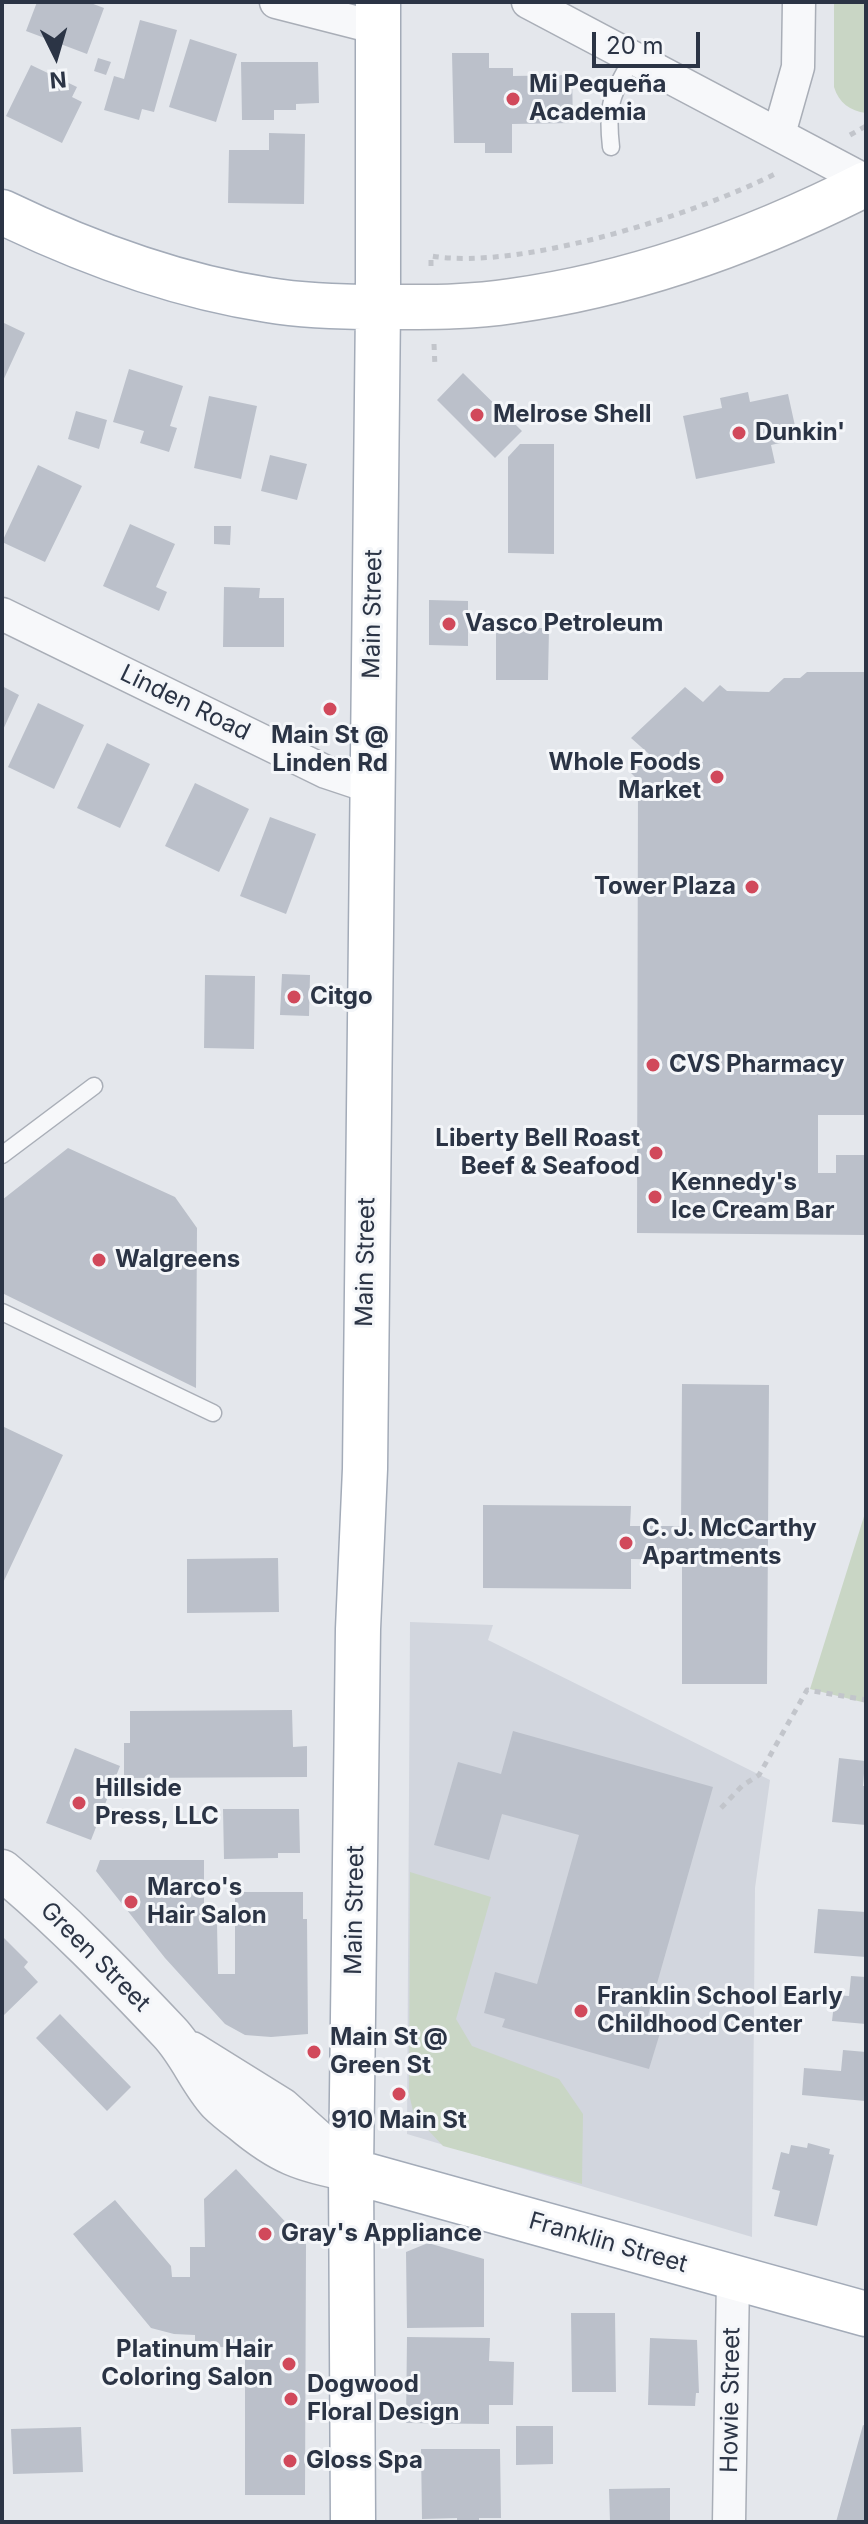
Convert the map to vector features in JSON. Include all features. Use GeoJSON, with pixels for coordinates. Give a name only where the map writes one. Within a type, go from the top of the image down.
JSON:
{"type":"FeatureCollection","features":[{"type":"Feature","properties":{"kind":"main road","name":"Main Street"},"geometry":{"type":"LineString","coordinates":[[353,2522],[351,2171],[358,1629],[365,1469],[378,307],[378,15]]}},
{"type":"Feature","properties":{"kind":"main road"},"geometry":{"type":"LineString","coordinates":[[2,212],[144,269],[237,295],[303,304],[433,307],[490,304],[556,295],[652,271],[792,220],[866,182]]}},
{"type":"Feature","properties":{"kind":"main road","name":"Franklin Street"},"geometry":{"type":"LineString","coordinates":[[351,2171],[866,2314]]}},
{"type":"Feature","properties":{"kind":"street"},"geometry":{"type":"LineString","coordinates":[[276,2],[378,15]]}},
{"type":"Feature","properties":{"kind":"street"},"geometry":{"type":"LineString","coordinates":[[528,2],[866,182]]}},
{"type":"Feature","properties":{"kind":"street"},"geometry":{"type":"LineString","coordinates":[[779,134],[798,67],[799,2]]}},
{"type":"Feature","properties":{"kind":"street","name":"Linden Road"},"geometry":{"type":"LineString","coordinates":[[2,614],[326,772],[371,787]]}},
{"type":"Feature","properties":{"kind":"street","name":"Green Street"},"geometry":{"type":"LineString","coordinates":[[2,1870],[40,1903],[184,2049],[281,2108],[351,2171]]}},
{"type":"Feature","properties":{"kind":"street","name":"Howie Street"},"geometry":{"type":"LineString","coordinates":[[729,2522],[733,2279]]}},
{"type":"Feature","properties":{"kind":"lane"},"geometry":{"type":"LineString","coordinates":[[611,147],[610,102],[634,56]]}},
{"type":"Feature","properties":{"kind":"lane"},"geometry":{"type":"LineString","coordinates":[[2,1155],[94,1086]]}},
{"type":"Feature","properties":{"kind":"lane"},"geometry":{"type":"LineString","coordinates":[[2,1312],[213,1413]]}},
{"type":"Feature","properties":{"kind":"path"},"geometry":{"type":"LineString","coordinates":[[435,367],[431,256],[469,260],[527,253],[636,227],[760,181],[866,126]]}},
{"type":"Feature","properties":{"kind":"path"},"geometry":{"type":"LineString","coordinates":[[721,1808],[742,1786],[759,1775],[807,1690],[866,1700]]}},
{"type":"Feature","properties":{"kind":"shaded area","name":"Franklin School Early Childhood Center"},"geometry":{"type":"Polygon","coordinates":[[[410,1622],[493,1625],[488,1640],[770,1780],[755,1888],[752,2237],[407,2134],[410,1622]]]}},
{"type":"Feature","properties":{"kind":"green space"},"geometry":{"type":"Polygon","coordinates":[[[834,2],[866,2],[866,113],[846,105],[834,87],[834,2]]]}},
{"type":"Feature","properties":{"kind":"green space"},"geometry":{"type":"Polygon","coordinates":[[[866,1510],[866,1703],[810,1689],[866,1510]]]}},
{"type":"Feature","properties":{"kind":"green space"},"geometry":{"type":"Polygon","coordinates":[[[410,1872],[491,1897],[456,2019],[472,2046],[559,2079],[583,2114],[582,2184],[443,2146],[414,2115],[409,2094],[410,1872]]]}},
{"type":"Feature","properties":{"kind":"building"},"geometry":{"type":"Polygon","coordinates":[[[37,2],[88,2],[104,8],[87,54],[26,31],[37,2]]]}},
{"type":"Feature","properties":{"kind":"building"},"geometry":{"type":"Polygon","coordinates":[[[140,20],[177,30],[154,112],[142,109],[139,120],[104,110],[114,76],[124,79],[140,20]]]}},
{"type":"Feature","properties":{"kind":"building"},"geometry":{"type":"Polygon","coordinates":[[[190,39],[237,54],[216,122],[169,107],[190,39]]]}},
{"type":"Feature","properties":{"kind":"building","name":"Mi Pequeña Academia"},"geometry":{"type":"Polygon","coordinates":[[[452,53],[489,53],[489,68],[513,68],[513,76],[572,75],[573,123],[512,124],[512,153],[485,153],[485,143],[454,143],[452,53]]]}},
{"type":"Feature","properties":{"kind":"building"},"geometry":{"type":"Polygon","coordinates":[[[98,58],[111,62],[106,75],[94,71],[98,58]]]}},
{"type":"Feature","properties":{"kind":"building"},"geometry":{"type":"Polygon","coordinates":[[[241,62],[318,62],[319,103],[296,104],[296,110],[274,110],[274,120],[242,120],[241,62]]]}},
{"type":"Feature","properties":{"kind":"building"},"geometry":{"type":"Polygon","coordinates":[[[31,65],[77,87],[72,97],[82,102],[62,143],[6,116],[31,65]]]}},
{"type":"Feature","properties":{"kind":"building"},"geometry":{"type":"Polygon","coordinates":[[[269,133],[305,134],[304,204],[228,203],[229,150],[269,150],[269,133]]]}},
{"type":"Feature","properties":{"kind":"building"},"geometry":{"type":"Polygon","coordinates":[[[2,322],[25,333],[2,383],[2,322]]]}},
{"type":"Feature","properties":{"kind":"building"},"geometry":{"type":"Polygon","coordinates":[[[129,369],[183,386],[170,426],[177,428],[169,452],[140,443],[144,431],[113,422],[129,369]]]}},
{"type":"Feature","properties":{"kind":"building"},"geometry":{"type":"Polygon","coordinates":[[[463,373],[522,431],[495,458],[437,400],[463,373]]]}},
{"type":"Feature","properties":{"kind":"building","name":"Dunkin'"},"geometry":{"type":"Polygon","coordinates":[[[748,392],[750,402],[788,394],[795,426],[789,441],[771,445],[775,463],[696,479],[683,416],[722,408],[720,398],[748,392]]]}},
{"type":"Feature","properties":{"kind":"building"},"geometry":{"type":"Polygon","coordinates":[[[209,396],[257,406],[241,479],[194,468],[209,396]]]}},
{"type":"Feature","properties":{"kind":"building"},"geometry":{"type":"Polygon","coordinates":[[[76,411],[107,420],[99,449],[68,439],[76,411]]]}},
{"type":"Feature","properties":{"kind":"building"},"geometry":{"type":"Polygon","coordinates":[[[520,444],[554,444],[554,554],[508,553],[508,457],[520,444]]]}},
{"type":"Feature","properties":{"kind":"building"},"geometry":{"type":"Polygon","coordinates":[[[270,455],[307,464],[297,500],[261,491],[270,455]]]}},
{"type":"Feature","properties":{"kind":"building"},"geometry":{"type":"Polygon","coordinates":[[[38,465],[82,486],[45,562],[2,542],[38,465]]]}},
{"type":"Feature","properties":{"kind":"building"},"geometry":{"type":"Polygon","coordinates":[[[130,524],[175,544],[156,587],[167,592],[159,611],[103,586],[130,524]]]}},
{"type":"Feature","properties":{"kind":"building"},"geometry":{"type":"Polygon","coordinates":[[[214,526],[231,526],[230,545],[214,544],[214,526]]]}},
{"type":"Feature","properties":{"kind":"building"},"geometry":{"type":"Polygon","coordinates":[[[224,587],[260,588],[259,598],[284,598],[284,647],[223,647],[224,587]]]}},
{"type":"Feature","properties":{"kind":"building"},"geometry":{"type":"Polygon","coordinates":[[[429,600],[468,601],[468,646],[429,645],[429,600]]]}},
{"type":"Feature","properties":{"kind":"building"},"geometry":{"type":"Polygon","coordinates":[[[496,628],[549,628],[548,680],[496,680],[496,628]]]}},
{"type":"Feature","properties":{"kind":"building"},"geometry":{"type":"Polygon","coordinates":[[[807,672],[866,672],[866,1115],[818,1115],[818,1173],[836,1173],[836,1155],[866,1155],[866,1235],[637,1233],[638,780],[630,772],[649,754],[631,738],[685,687],[703,702],[720,685],[727,691],[769,692],[784,678],[800,678],[807,672]]]}},
{"type":"Feature","properties":{"kind":"building"},"geometry":{"type":"Polygon","coordinates":[[[2,686],[19,695],[2,732],[2,686]]]}},
{"type":"Feature","properties":{"kind":"building"},"geometry":{"type":"Polygon","coordinates":[[[38,703],[84,725],[54,789],[8,767],[38,703]]]}},
{"type":"Feature","properties":{"kind":"building"},"geometry":{"type":"Polygon","coordinates":[[[107,743],[150,764],[120,828],[77,808],[107,743]]]}},
{"type":"Feature","properties":{"kind":"building"},"geometry":{"type":"Polygon","coordinates":[[[195,783],[249,809],[219,872],[165,846],[195,783]]]}},
{"type":"Feature","properties":{"kind":"building"},"geometry":{"type":"Polygon","coordinates":[[[270,817],[316,834],[286,914],[240,896],[270,817]]]}},
{"type":"Feature","properties":{"kind":"building"},"geometry":{"type":"Polygon","coordinates":[[[282,974],[310,975],[309,1016],[280,1015],[282,974]]]}},
{"type":"Feature","properties":{"kind":"building"},"geometry":{"type":"Polygon","coordinates":[[[205,975],[255,976],[254,1049],[204,1048],[205,975]]]}},
{"type":"Feature","properties":{"kind":"building","name":"Walgreens"},"geometry":{"type":"Polygon","coordinates":[[[68,1148],[175,1197],[197,1228],[196,1388],[2,1293],[2,1200],[68,1148]]]}},
{"type":"Feature","properties":{"kind":"building","name":"C. J. McCarthy Apartments"},"geometry":{"type":"Polygon","coordinates":[[[682,1384],[769,1385],[767,1684],[682,1684],[682,1560],[631,1559],[631,1589],[483,1588],[483,1505],[631,1506],[630,1526],[681,1526],[682,1384]]]}},
{"type":"Feature","properties":{"kind":"building"},"geometry":{"type":"Polygon","coordinates":[[[2,1426],[63,1455],[2,1585],[2,1426]]]}},
{"type":"Feature","properties":{"kind":"building"},"geometry":{"type":"Polygon","coordinates":[[[278,1558],[279,1612],[187,1613],[187,1559],[278,1558]]]}},
{"type":"Feature","properties":{"kind":"building"},"geometry":{"type":"Polygon","coordinates":[[[292,1710],[293,1747],[307,1746],[307,1777],[124,1778],[124,1743],[130,1743],[130,1711],[292,1710]]]}},
{"type":"Feature","properties":{"kind":"building"},"geometry":{"type":"Polygon","coordinates":[[[513,1731],[713,1787],[644,2029],[660,2033],[649,2069],[502,2027],[505,2019],[484,2013],[495,1972],[537,1984],[579,1835],[502,1814],[489,1860],[434,1845],[458,1762],[501,1774],[513,1731]]]}},
{"type":"Feature","properties":{"kind":"building"},"geometry":{"type":"Polygon","coordinates":[[[75,1748],[120,1766],[91,1840],[46,1823],[75,1748]]]}},
{"type":"Feature","properties":{"kind":"building"},"geometry":{"type":"Polygon","coordinates":[[[839,1758],[865,1761],[866,1825],[832,1822],[839,1758]]]}},
{"type":"Feature","properties":{"kind":"building"},"geometry":{"type":"Polygon","coordinates":[[[223,1809],[299,1809],[300,1853],[278,1853],[278,1858],[224,1859],[223,1809]]]}},
{"type":"Feature","properties":{"kind":"building"},"geometry":{"type":"Polygon","coordinates":[[[100,1860],[204,1860],[204,1923],[217,1923],[218,1974],[235,1974],[235,1892],[303,1892],[303,1919],[307,1919],[308,2034],[271,2037],[245,2035],[225,2024],[165,1958],[96,1871],[100,1860]]]}},
{"type":"Feature","properties":{"kind":"building"},"geometry":{"type":"Polygon","coordinates":[[[818,1909],[866,1912],[866,1957],[814,1953],[818,1909]]]}},
{"type":"Feature","properties":{"kind":"building"},"geometry":{"type":"Polygon","coordinates":[[[2,1936],[28,1962],[24,1967],[38,1982],[2,2017],[2,1936]]]}},
{"type":"Feature","properties":{"kind":"building"},"geometry":{"type":"Polygon","coordinates":[[[851,1976],[866,1977],[866,2024],[832,2021],[835,1995],[849,1996],[851,1976]]]}},
{"type":"Feature","properties":{"kind":"building"},"geometry":{"type":"Polygon","coordinates":[[[60,2014],[131,2087],[107,2111],[36,2038],[60,2014]]]}},
{"type":"Feature","properties":{"kind":"building"},"geometry":{"type":"Polygon","coordinates":[[[843,2050],[866,2052],[865,2101],[802,2095],[804,2068],[841,2071],[843,2050]]]}},
{"type":"Feature","properties":{"kind":"building"},"geometry":{"type":"Polygon","coordinates":[[[808,2143],[830,2149],[829,2154],[834,2155],[817,2226],[774,2216],[780,2191],[772,2189],[781,2152],[789,2154],[791,2145],[807,2148],[808,2143]]]}},
{"type":"Feature","properties":{"kind":"building"},"geometry":{"type":"Polygon","coordinates":[[[236,2169],[306,2244],[305,2495],[245,2495],[245,2348],[195,2346],[195,2335],[151,2328],[73,2234],[115,2200],[171,2266],[172,2277],[190,2277],[190,2247],[205,2247],[204,2199],[236,2169]]]}},
{"type":"Feature","properties":{"kind":"building"},"geometry":{"type":"Polygon","coordinates":[[[428,2243],[484,2259],[484,2327],[407,2328],[406,2252],[428,2243]]]}},
{"type":"Feature","properties":{"kind":"building"},"geometry":{"type":"Polygon","coordinates":[[[571,2313],[615,2313],[616,2392],[572,2392],[571,2313]]]}},
{"type":"Feature","properties":{"kind":"building"},"geometry":{"type":"Polygon","coordinates":[[[407,2337],[490,2338],[489,2361],[514,2362],[513,2405],[489,2405],[489,2424],[406,2423],[407,2337]]]}},
{"type":"Feature","properties":{"kind":"building"},"geometry":{"type":"Polygon","coordinates":[[[650,2338],[697,2340],[699,2393],[696,2393],[695,2406],[648,2405],[650,2338]]]}},
{"type":"Feature","properties":{"kind":"building"},"geometry":{"type":"Polygon","coordinates":[[[863,2425],[866,2426],[866,2522],[836,2522],[863,2425]]]}},
{"type":"Feature","properties":{"kind":"building"},"geometry":{"type":"Polygon","coordinates":[[[516,2426],[553,2426],[553,2464],[516,2465],[516,2426]]]}},
{"type":"Feature","properties":{"kind":"building"},"geometry":{"type":"Polygon","coordinates":[[[81,2427],[83,2472],[13,2474],[11,2429],[81,2427]]]}},
{"type":"Feature","properties":{"kind":"building"},"geometry":{"type":"Polygon","coordinates":[[[421,2449],[500,2449],[501,2518],[479,2518],[479,2522],[457,2522],[457,2518],[422,2519],[421,2449]]]}},
{"type":"Feature","properties":{"kind":"building"},"geometry":{"type":"Polygon","coordinates":[[[670,2488],[670,2522],[610,2522],[609,2489],[670,2488]]]}},
{"type":"Feature","properties":{"kind":"place","name":"Mi Pequeña Academia"},"geometry":{"type":"Point","coordinates":[513,99]}},
{"type":"Feature","properties":{"kind":"place","name":"Melrose Shell"},"geometry":{"type":"Point","coordinates":[477,415]}},
{"type":"Feature","properties":{"kind":"place","name":"Dunkin'"},"geometry":{"type":"Point","coordinates":[739,433]}},
{"type":"Feature","properties":{"kind":"place","name":"Vasco Petroleum"},"geometry":{"type":"Point","coordinates":[449,624]}},
{"type":"Feature","properties":{"kind":"place","name":"Main St @ Linden Rd"},"geometry":{"type":"Point","coordinates":[330,709]}},
{"type":"Feature","properties":{"kind":"place","name":"Whole Foods Market"},"geometry":{"type":"Point","coordinates":[717,777]}},
{"type":"Feature","properties":{"kind":"place","name":"Tower Plaza"},"geometry":{"type":"Point","coordinates":[752,887]}},
{"type":"Feature","properties":{"kind":"place","name":"Citgo"},"geometry":{"type":"Point","coordinates":[294,997]}},
{"type":"Feature","properties":{"kind":"place","name":"CVS Pharmacy"},"geometry":{"type":"Point","coordinates":[653,1065]}},
{"type":"Feature","properties":{"kind":"place","name":"Liberty Bell Roast Beef & Seafood"},"geometry":{"type":"Point","coordinates":[656,1153]}},
{"type":"Feature","properties":{"kind":"place","name":"Kennedy's Ice Cream Bar"},"geometry":{"type":"Point","coordinates":[655,1197]}},
{"type":"Feature","properties":{"kind":"place","name":"Walgreens"},"geometry":{"type":"Point","coordinates":[99,1260]}},
{"type":"Feature","properties":{"kind":"place","name":"C. J. McCarthy Apartments"},"geometry":{"type":"Point","coordinates":[626,1543]}},
{"type":"Feature","properties":{"kind":"place","name":"Hillside Press, LLC"},"geometry":{"type":"Point","coordinates":[79,1803]}},
{"type":"Feature","properties":{"kind":"place","name":"Marco's Hair Salon"},"geometry":{"type":"Point","coordinates":[131,1902]}},
{"type":"Feature","properties":{"kind":"place","name":"Franklin School Early Childhood Center"},"geometry":{"type":"Point","coordinates":[581,2011]}},
{"type":"Feature","properties":{"kind":"place","name":"Main St @ Green St"},"geometry":{"type":"Point","coordinates":[314,2052]}},
{"type":"Feature","properties":{"kind":"place","name":"910 Main St"},"geometry":{"type":"Point","coordinates":[399,2094]}},
{"type":"Feature","properties":{"kind":"place","name":"Gray's Appliance"},"geometry":{"type":"Point","coordinates":[265,2234]}},
{"type":"Feature","properties":{"kind":"place","name":"Platinum Hair Coloring Salon"},"geometry":{"type":"Point","coordinates":[289,2364]}},
{"type":"Feature","properties":{"kind":"place","name":"Dogwood Floral Design"},"geometry":{"type":"Point","coordinates":[291,2399]}},
{"type":"Feature","properties":{"kind":"place","name":"Gloss Spa"},"geometry":{"type":"Point","coordinates":[290,2461]}}]}
